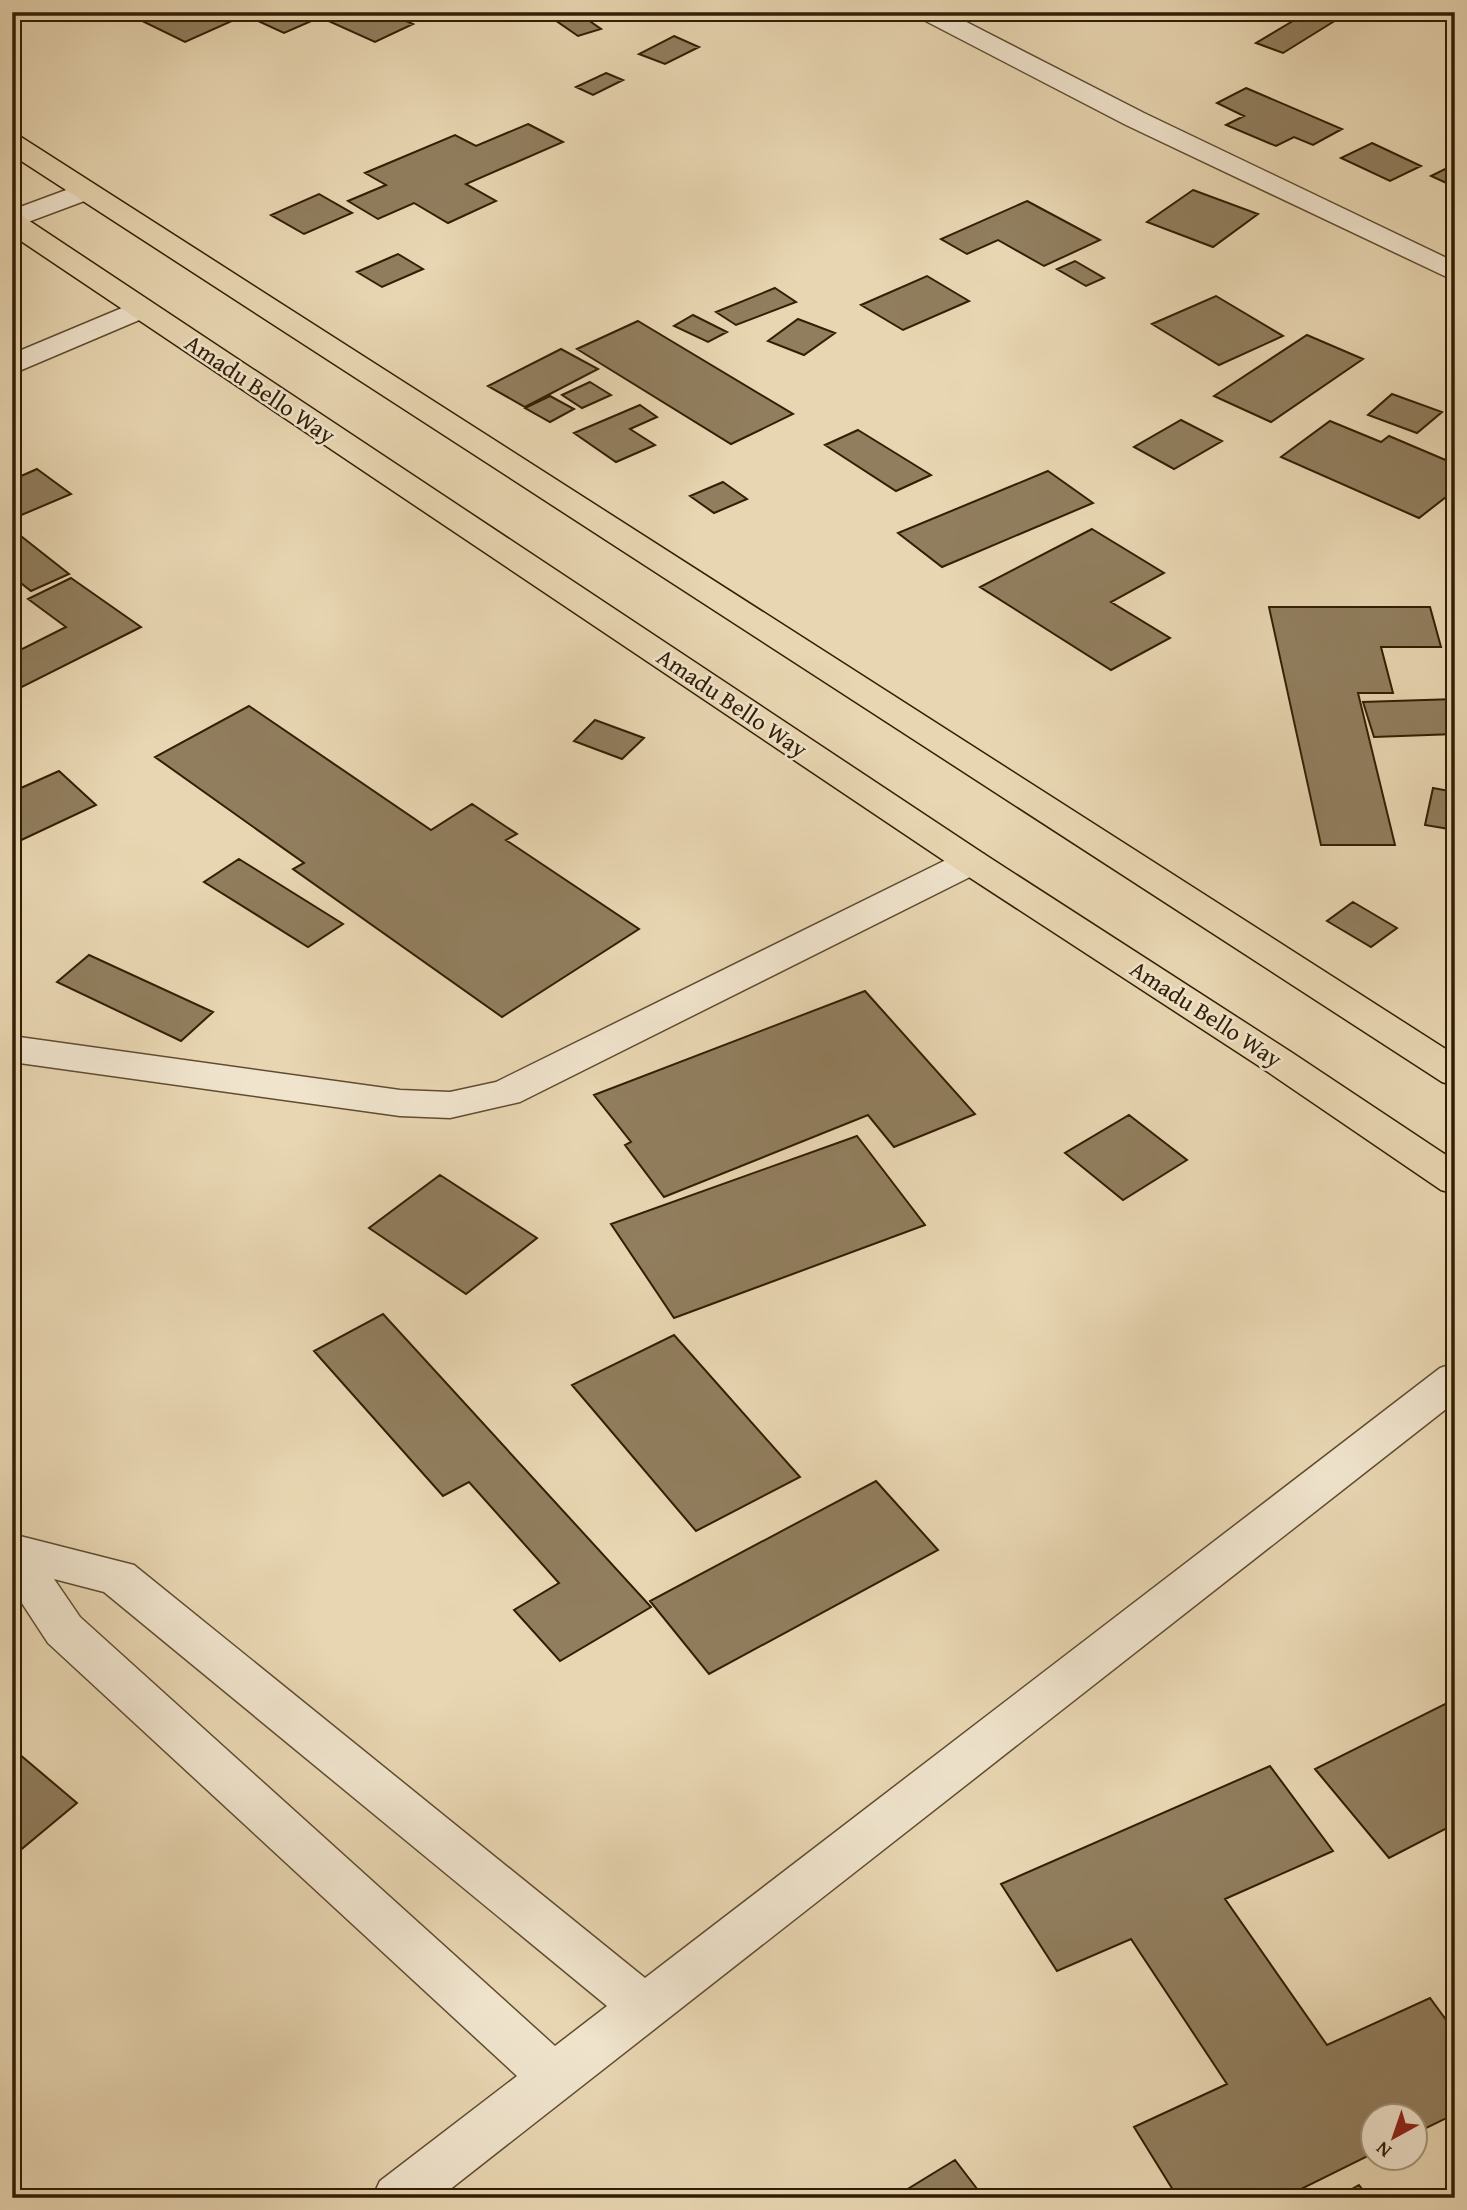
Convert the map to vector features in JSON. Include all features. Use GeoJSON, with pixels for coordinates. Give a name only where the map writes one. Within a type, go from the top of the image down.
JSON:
{"type":"FeatureCollection","features":[{"type":"Feature","properties":{"kind":"main road"},"geometry":{"type":"LineString","coordinates":[[12,143],[1455,1073]]}},
{"type":"Feature","properties":{"kind":"main road","name":"Amadu Bello Way"},"geometry":{"type":"LineString","coordinates":[[12,221],[971,862],[1278,1061],[1455,1180]]}},
{"type":"Feature","properties":{"kind":"street"},"geometry":{"type":"LineString","coordinates":[[927,12],[1135,119],[1455,273]]}},
{"type":"Feature","properties":{"kind":"street"},"geometry":{"type":"LineString","coordinates":[[12,221],[85,191]]}},
{"type":"Feature","properties":{"kind":"street"},"geometry":{"type":"LineString","coordinates":[[12,365],[141,309]]}},
{"type":"Feature","properties":{"kind":"street"},"geometry":{"type":"LineString","coordinates":[[12,1049],[400,1103],[450,1105],[506,1093],[971,862]]}},
{"type":"Feature","properties":{"kind":"street"},"geometry":{"type":"LineString","coordinates":[[398,2198],[642,2006],[1455,1379]]}},
{"type":"Feature","properties":{"kind":"street"},"geometry":{"type":"LineString","coordinates":[[12,1552],[118,1578],[642,2006]]}},
{"type":"Feature","properties":{"kind":"street"},"geometry":{"type":"LineString","coordinates":[[12,1552],[64,1630],[552,2076]]}},
{"type":"Feature","properties":{"kind":"building"},"geometry":{"type":"Polygon","coordinates":[[[124,12],[330,13],[284,33],[245,15],[185,42],[124,12]]]}},
{"type":"Feature","properties":{"kind":"building"},"geometry":{"type":"Polygon","coordinates":[[[339,12],[385,12],[413,24],[375,42],[324,19],[339,12]]]}},
{"type":"Feature","properties":{"kind":"building"},"geometry":{"type":"Polygon","coordinates":[[[760,12],[797,12],[781,20],[760,12]]]}},
{"type":"Feature","properties":{"kind":"building"},"geometry":{"type":"Polygon","coordinates":[[[1308,12],[1349,12],[1283,53],[1256,43],[1308,12]]]}},
{"type":"Feature","properties":{"kind":"building"},"geometry":{"type":"Polygon","coordinates":[[[578,13],[601,29],[578,36],[555,20],[578,13]]]}},
{"type":"Feature","properties":{"kind":"building"},"geometry":{"type":"Polygon","coordinates":[[[674,36],[699,47],[665,64],[639,54],[674,36]]]}},
{"type":"Feature","properties":{"kind":"building"},"geometry":{"type":"Polygon","coordinates":[[[606,73],[623,80],[593,95],[576,87],[606,73]]]}},
{"type":"Feature","properties":{"kind":"building"},"geometry":{"type":"Polygon","coordinates":[[[1246,88],[1342,129],[1313,145],[1294,137],[1276,146],[1226,125],[1244,116],[1217,103],[1246,88]]]}},
{"type":"Feature","properties":{"kind":"building"},"geometry":{"type":"Polygon","coordinates":[[[528,124],[563,142],[466,184],[496,201],[448,223],[414,203],[378,219],[348,201],[386,185],[365,173],[455,135],[476,146],[528,124]]]}},
{"type":"Feature","properties":{"kind":"building"},"geometry":{"type":"Polygon","coordinates":[[[1372,143],[1421,166],[1390,181],[1341,158],[1372,143]]]}},
{"type":"Feature","properties":{"kind":"building"},"geometry":{"type":"Polygon","coordinates":[[[1455,164],[1455,187],[1431,176],[1455,164]]]}},
{"type":"Feature","properties":{"kind":"building"},"geometry":{"type":"Polygon","coordinates":[[[1193,190],[1258,214],[1213,247],[1147,222],[1193,190]]]}},
{"type":"Feature","properties":{"kind":"building"},"geometry":{"type":"Polygon","coordinates":[[[319,194],[352,213],[304,234],[271,215],[319,194]]]}},
{"type":"Feature","properties":{"kind":"building"},"geometry":{"type":"Polygon","coordinates":[[[1027,201],[1100,240],[1044,266],[998,240],[967,254],[941,239],[1027,201]]]}},
{"type":"Feature","properties":{"kind":"building"},"geometry":{"type":"Polygon","coordinates":[[[398,254],[423,269],[382,287],[357,272],[398,254]]]}},
{"type":"Feature","properties":{"kind":"building"},"geometry":{"type":"Polygon","coordinates":[[[1075,261],[1104,278],[1086,286],[1057,269],[1075,261]]]}},
{"type":"Feature","properties":{"kind":"building"},"geometry":{"type":"Polygon","coordinates":[[[927,276],[969,301],[903,330],[861,305],[927,276]]]}},
{"type":"Feature","properties":{"kind":"building"},"geometry":{"type":"Polygon","coordinates":[[[775,288],[796,302],[736,325],[716,312],[775,288]]]}},
{"type":"Feature","properties":{"kind":"building"},"geometry":{"type":"Polygon","coordinates":[[[1216,296],[1283,336],[1219,365],[1152,324],[1216,296]]]}},
{"type":"Feature","properties":{"kind":"building"},"geometry":{"type":"Polygon","coordinates":[[[693,315],[727,332],[708,342],[674,326],[693,315]]]}},
{"type":"Feature","properties":{"kind":"building"},"geometry":{"type":"Polygon","coordinates":[[[798,319],[835,333],[804,355],[768,341],[798,319]]]}},
{"type":"Feature","properties":{"kind":"building"},"geometry":{"type":"Polygon","coordinates":[[[638,321],[793,414],[731,444],[577,349],[638,321]]]}},
{"type":"Feature","properties":{"kind":"building"},"geometry":{"type":"Polygon","coordinates":[[[1307,335],[1363,359],[1271,422],[1214,396],[1307,335]]]}},
{"type":"Feature","properties":{"kind":"building"},"geometry":{"type":"Polygon","coordinates":[[[561,349],[598,369],[525,407],[488,386],[561,349]]]}},
{"type":"Feature","properties":{"kind":"building"},"geometry":{"type":"Polygon","coordinates":[[[590,382],[611,395],[582,408],[562,395],[590,382]]]}},
{"type":"Feature","properties":{"kind":"building"},"geometry":{"type":"Polygon","coordinates":[[[1392,394],[1442,412],[1417,433],[1368,415],[1392,394]]]}},
{"type":"Feature","properties":{"kind":"building"},"geometry":{"type":"Polygon","coordinates":[[[550,396],[574,409],[550,422],[525,408],[550,396]]]}},
{"type":"Feature","properties":{"kind":"building"},"geometry":{"type":"Polygon","coordinates":[[[640,405],[657,417],[630,429],[655,445],[616,462],[574,433],[640,405]]]}},
{"type":"Feature","properties":{"kind":"building"},"geometry":{"type":"Polygon","coordinates":[[[1181,420],[1222,441],[1174,469],[1134,447],[1181,420]]]}},
{"type":"Feature","properties":{"kind":"building"},"geometry":{"type":"Polygon","coordinates":[[[1330,421],[1381,442],[1389,436],[1455,464],[1455,490],[1419,518],[1281,457],[1330,421]]]}},
{"type":"Feature","properties":{"kind":"building"},"geometry":{"type":"Polygon","coordinates":[[[858,430],[931,475],[896,491],[825,445],[858,430]]]}},
{"type":"Feature","properties":{"kind":"building"},"geometry":{"type":"Polygon","coordinates":[[[37,469],[71,494],[12,519],[12,480],[37,469]]]}},
{"type":"Feature","properties":{"kind":"building"},"geometry":{"type":"Polygon","coordinates":[[[1048,471],[1093,503],[942,567],[898,533],[1048,471]]]}},
{"type":"Feature","properties":{"kind":"building"},"geometry":{"type":"Polygon","coordinates":[[[723,482],[747,499],[714,513],[690,496],[723,482]]]}},
{"type":"Feature","properties":{"kind":"building"},"geometry":{"type":"Polygon","coordinates":[[[12,529],[69,574],[31,591],[12,576],[12,529]]]}},
{"type":"Feature","properties":{"kind":"building"},"geometry":{"type":"Polygon","coordinates":[[[1092,529],[1164,573],[1111,602],[1170,638],[1111,670],[980,587],[1092,529]]]}},
{"type":"Feature","properties":{"kind":"building"},"geometry":{"type":"Polygon","coordinates":[[[71,578],[141,627],[12,692],[12,654],[66,627],[28,599],[71,578]]]}},
{"type":"Feature","properties":{"kind":"building"},"geometry":{"type":"Polygon","coordinates":[[[1269,607],[1430,607],[1441,647],[1381,647],[1393,693],[1358,693],[1395,845],[1321,845],[1269,607]]]}},
{"type":"Feature","properties":{"kind":"building"},"geometry":{"type":"Polygon","coordinates":[[[1455,699],[1455,734],[1374,737],[1363,702],[1455,699]]]}},
{"type":"Feature","properties":{"kind":"building"},"geometry":{"type":"Polygon","coordinates":[[[249,706],[431,830],[472,804],[517,834],[506,840],[639,929],[502,1017],[293,869],[304,863],[155,757],[249,706]]]}},
{"type":"Feature","properties":{"kind":"building"},"geometry":{"type":"Polygon","coordinates":[[[595,720],[644,738],[622,759],[574,741],[595,720]]]}},
{"type":"Feature","properties":{"kind":"building"},"geometry":{"type":"Polygon","coordinates":[[[59,771],[96,805],[15,843],[12,840],[12,792],[59,771]]]}},
{"type":"Feature","properties":{"kind":"building"},"geometry":{"type":"Polygon","coordinates":[[[1433,788],[1455,792],[1455,830],[1425,825],[1433,788]]]}},
{"type":"Feature","properties":{"kind":"building"},"geometry":{"type":"Polygon","coordinates":[[[239,859],[343,924],[308,947],[204,882],[239,859]]]}},
{"type":"Feature","properties":{"kind":"building"},"geometry":{"type":"Polygon","coordinates":[[[1353,902],[1397,928],[1371,947],[1327,921],[1353,902]]]}},
{"type":"Feature","properties":{"kind":"building"},"geometry":{"type":"Polygon","coordinates":[[[89,955],[213,1012],[181,1041],[57,982],[89,955]]]}},
{"type":"Feature","properties":{"kind":"building"},"geometry":{"type":"Polygon","coordinates":[[[865,991],[975,1114],[894,1147],[868,1115],[664,1197],[625,1145],[631,1142],[594,1095],[865,991]]]}},
{"type":"Feature","properties":{"kind":"building"},"geometry":{"type":"Polygon","coordinates":[[[1129,1115],[1187,1160],[1123,1200],[1065,1153],[1129,1115]]]}},
{"type":"Feature","properties":{"kind":"building"},"geometry":{"type":"Polygon","coordinates":[[[857,1136],[925,1225],[674,1318],[611,1224],[857,1136]]]}},
{"type":"Feature","properties":{"kind":"building"},"geometry":{"type":"Polygon","coordinates":[[[440,1175],[537,1238],[466,1294],[369,1228],[440,1175]]]}},
{"type":"Feature","properties":{"kind":"building"},"geometry":{"type":"Polygon","coordinates":[[[383,1314],[651,1607],[560,1661],[514,1610],[559,1583],[469,1482],[443,1496],[314,1351],[383,1314]]]}},
{"type":"Feature","properties":{"kind":"building"},"geometry":{"type":"Polygon","coordinates":[[[674,1335],[800,1477],[696,1531],[572,1385],[674,1335]]]}},
{"type":"Feature","properties":{"kind":"building"},"geometry":{"type":"Polygon","coordinates":[[[876,1481],[938,1550],[709,1674],[650,1601],[876,1481]]]}},
{"type":"Feature","properties":{"kind":"building"},"geometry":{"type":"Polygon","coordinates":[[[1455,1699],[1455,1824],[1389,1858],[1315,1769],[1455,1699]]]}},
{"type":"Feature","properties":{"kind":"building"},"geometry":{"type":"Polygon","coordinates":[[[12,1748],[77,1803],[12,1857],[12,1748]]]}},
{"type":"Feature","properties":{"kind":"building"},"geometry":{"type":"Polygon","coordinates":[[[1270,1766],[1333,1851],[1225,1899],[1327,2045],[1430,1998],[1455,2032],[1455,2114],[1428,2127],[1428,2102],[1358,2102],[1358,2161],[1283,2198],[1178,2198],[1134,2127],[1227,2084],[1131,1939],[1057,1971],[1001,1884],[1270,1766]]]}},
{"type":"Feature","properties":{"kind":"building"},"geometry":{"type":"Polygon","coordinates":[[[955,2160],[984,2198],[893,2198],[955,2160]]]}},
{"type":"Feature","properties":{"kind":"building"},"geometry":{"type":"Polygon","coordinates":[[[1359,2185],[1369,2198],[1336,2198],[1359,2185]]]}}]}
